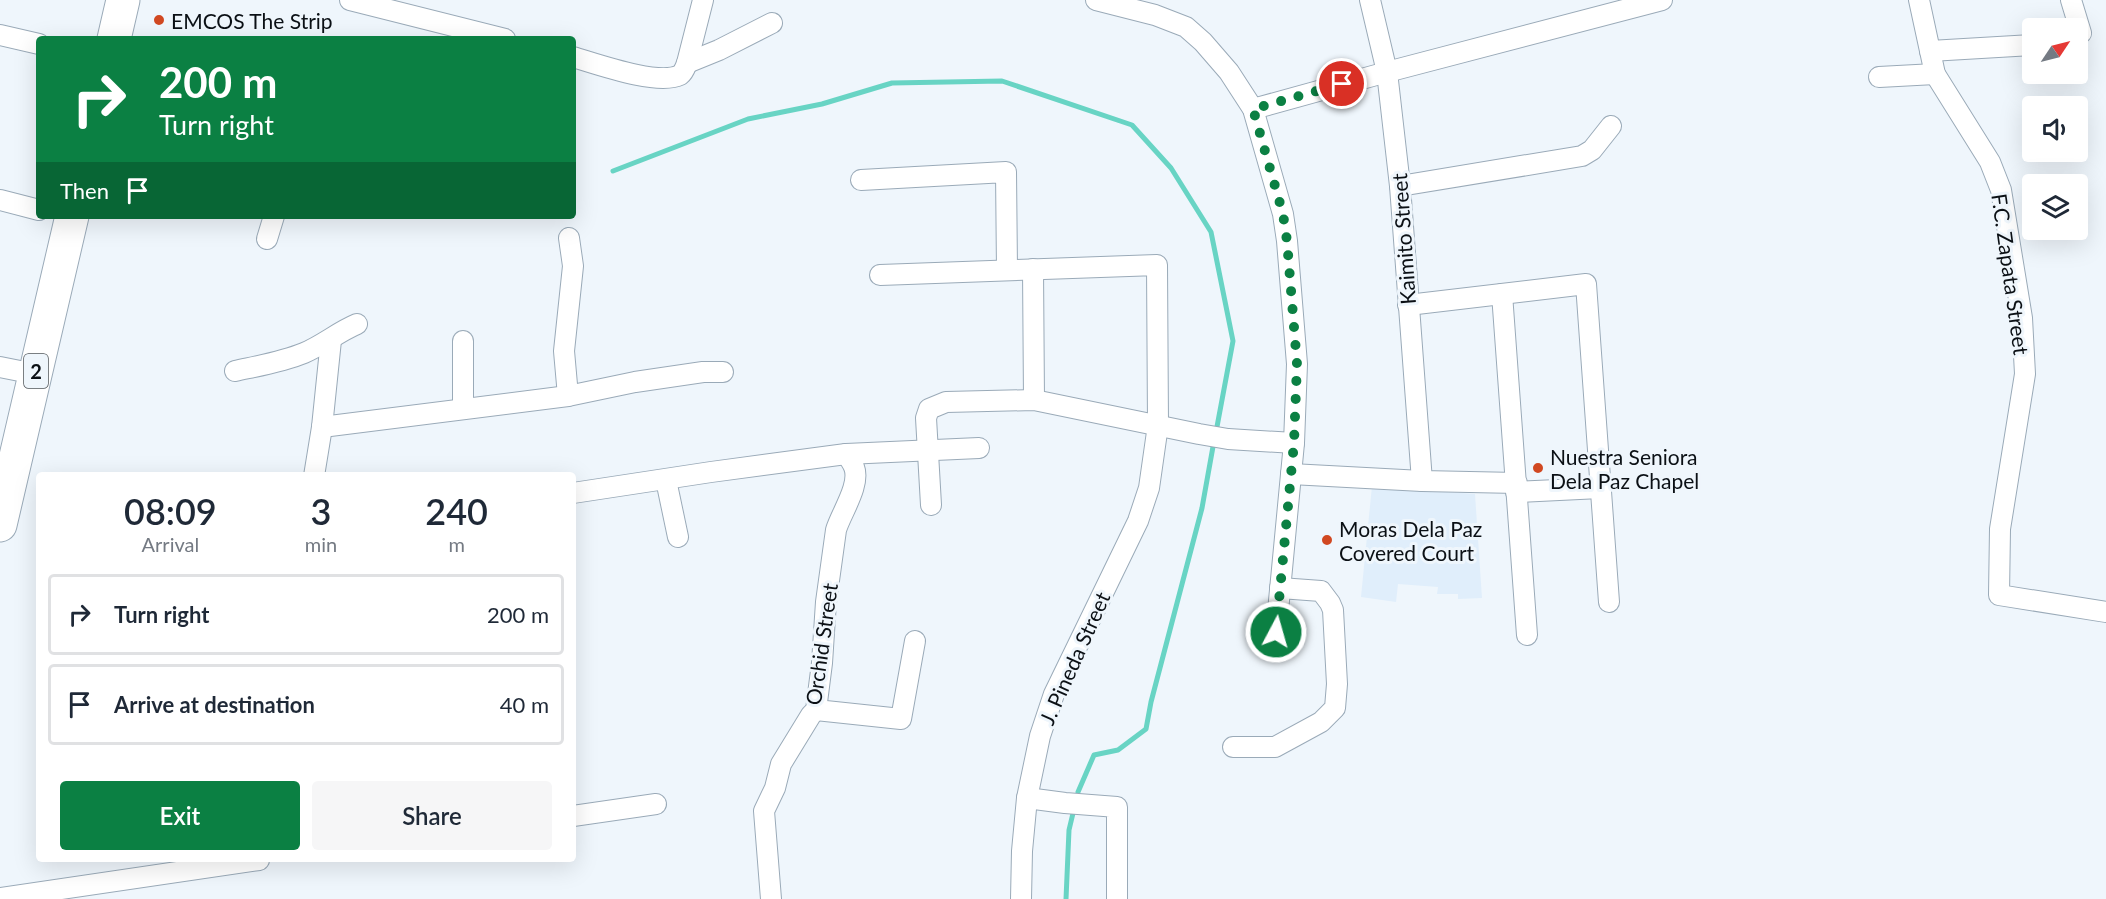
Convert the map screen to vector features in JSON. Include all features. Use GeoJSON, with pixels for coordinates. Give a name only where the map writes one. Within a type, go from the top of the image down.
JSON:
{"type":"FeatureCollection","features":[{"type":"Feature","properties":{"kind":"highway"},"geometry":{"type":"LineString","coordinates":[[115,36],[123,0]]}},
{"type":"Feature","properties":{"kind":"highway","name":"2"},"geometry":{"type":"LineString","coordinates":[[0,525],[70,219]]}},
{"type":"Feature","properties":{"kind":"street"},"geometry":{"type":"LineString","coordinates":[[350,0],[441,31],[481,36]]}},
{"type":"Feature","properties":{"kind":"street"},"geometry":{"type":"LineString","coordinates":[[576,58],[650,78],[678,76],[683,73],[687,63],[703,0]]}},
{"type":"Feature","properties":{"kind":"street"},"geometry":{"type":"LineString","coordinates":[[1096,0],[1155,15],[1186,27],[1203,42],[1228,72],[1253,109],[1283,214],[1297,364],[1294,443],[1276,632]]}},
{"type":"Feature","properties":{"kind":"street","name":"Kaimito Street"},"geometry":{"type":"LineString","coordinates":[[1370,0],[1387,72],[1400,186],[1422,481]]}},
{"type":"Feature","properties":{"kind":"street"},"geometry":{"type":"LineString","coordinates":[[1253,109],[1662,0]]}},
{"type":"Feature","properties":{"kind":"street","name":"F.C. Zapata Street"},"geometry":{"type":"LineString","coordinates":[[1919,0],[1935,74],[1990,162],[2001,190],[2022,318],[2025,374],[2000,529],[1999,595],[2106,612]]}},
{"type":"Feature","properties":{"kind":"street"},"geometry":{"type":"LineString","coordinates":[[2071,0],[2076,18]]}},
{"type":"Feature","properties":{"kind":"street"},"geometry":{"type":"LineString","coordinates":[[687,63],[719,50],[772,23]]}},
{"type":"Feature","properties":{"kind":"street"},"geometry":{"type":"LineString","coordinates":[[0,34],[36,43]]}},
{"type":"Feature","properties":{"kind":"street"},"geometry":{"type":"LineString","coordinates":[[1930,51],[2022,46]]}},
{"type":"Feature","properties":{"kind":"street"},"geometry":{"type":"LineString","coordinates":[[1879,77],[1935,74]]}},
{"type":"Feature","properties":{"kind":"street"},"geometry":{"type":"LineString","coordinates":[[1400,186],[1582,156],[1592,150],[1611,126]]}},
{"type":"Feature","properties":{"kind":"street"},"geometry":{"type":"LineString","coordinates":[[861,180],[1006,171],[1007,270]]}},
{"type":"Feature","properties":{"kind":"street"},"geometry":{"type":"LineString","coordinates":[[0,200],[36,209]]}},
{"type":"Feature","properties":{"kind":"street"},"geometry":{"type":"LineString","coordinates":[[267,239],[273,219]]}},
{"type":"Feature","properties":{"kind":"street"},"geometry":{"type":"LineString","coordinates":[[568,396],[564,351],[573,266],[569,238]]}},
{"type":"Feature","properties":{"kind":"street","name":"J. Pineda Street"},"geometry":{"type":"LineString","coordinates":[[1021,899],[1022,851],[1027,798],[1040,736],[1054,694],[1138,520],[1149,489],[1158,425],[1157,265],[1033,269]]}},
{"type":"Feature","properties":{"kind":"street"},"geometry":{"type":"LineString","coordinates":[[880,275],[1033,269],[1034,400]]}},
{"type":"Feature","properties":{"kind":"street"},"geometry":{"type":"LineString","coordinates":[[1408,305],[1586,284],[1609,602]]}},
{"type":"Feature","properties":{"kind":"street"},"geometry":{"type":"LineString","coordinates":[[1502,294],[1527,635]]}},
{"type":"Feature","properties":{"kind":"street"},"geometry":{"type":"LineString","coordinates":[[236,371],[303,353],[357,324]]}},
{"type":"Feature","properties":{"kind":"street"},"geometry":{"type":"LineString","coordinates":[[315,472],[322,428],[331,340]]}},
{"type":"Feature","properties":{"kind":"street"},"geometry":{"type":"LineString","coordinates":[[463,341],[463,409]]}},
{"type":"Feature","properties":{"kind":"street"},"geometry":{"type":"LineString","coordinates":[[0,367],[35,374]]}},
{"type":"Feature","properties":{"kind":"street"},"geometry":{"type":"LineString","coordinates":[[322,428],[568,396],[635,382],[703,372],[723,372]]}},
{"type":"Feature","properties":{"kind":"street"},"geometry":{"type":"LineString","coordinates":[[931,505],[926,418],[929,409],[946,402],[1034,400],[1228,439],[1294,443]]}},
{"type":"Feature","properties":{"kind":"street"},"geometry":{"type":"LineString","coordinates":[[576,493],[846,454],[980,448]]}},
{"type":"Feature","properties":{"kind":"street","name":"Orchid Street"},"geometry":{"type":"LineString","coordinates":[[771,899],[764,811],[791,744],[816,710],[826,602],[836,530],[839,519],[846,509],[855,468],[846,454]]}},
{"type":"Feature","properties":{"kind":"street"},"geometry":{"type":"LineString","coordinates":[[1291,474],[1517,487],[1600,488]]}},
{"type":"Feature","properties":{"kind":"street"},"geometry":{"type":"LineString","coordinates":[[666,480],[678,537]]}},
{"type":"Feature","properties":{"kind":"street"},"geometry":{"type":"LineString","coordinates":[[1233,747],[1275,747],[1321,722],[1335,708],[1337,684],[1333,610],[1330,603],[1321,591],[1280,588]]}},
{"type":"Feature","properties":{"kind":"street"},"geometry":{"type":"LineString","coordinates":[[816,710],[902,719],[915,641]]}},
{"type":"Feature","properties":{"kind":"street"},"geometry":{"type":"LineString","coordinates":[[1027,798],[1118,807],[1117,899]]}},
{"type":"Feature","properties":{"kind":"street"},"geometry":{"type":"LineString","coordinates":[[576,816],[656,804]]}},
{"type":"Feature","properties":{"kind":"street"},"geometry":{"type":"LineString","coordinates":[[0,897],[228,862]]}},
{"type":"Feature","properties":{"kind":"shaded area"},"geometry":{"type":"Polygon","coordinates":[[[1372,486],[1475,494],[1482,598],[1458,599],[1458,594],[1437,594],[1438,587],[1398,584],[1396,602],[1361,597],[1372,486]]]}},
{"type":"Feature","properties":{"kind":"waterway"},"geometry":{"type":"LineString","coordinates":[[613,171],[748,119],[822,104],[892,83],[1002,81],[1132,125],[1171,168],[1211,232],[1233,341],[1216,432]]}},
{"type":"Feature","properties":{"kind":"waterway"},"geometry":{"type":"LineString","coordinates":[[1078,792],[1094,755],[1118,750],[1146,729],[1202,508],[1214,441]]}},
{"type":"Feature","properties":{"kind":"waterway"},"geometry":{"type":"LineString","coordinates":[[1066,899],[1069,830],[1074,809]]}},
{"type":"Feature","properties":{"kind":"place","name":"EMCOS The Strip"},"geometry":{"type":"Point","coordinates":[159,20]}},
{"type":"Feature","properties":{"kind":"place","name":"Nuestra Seniora Dela Paz Chapel"},"geometry":{"type":"Point","coordinates":[1538,468]}},
{"type":"Feature","properties":{"kind":"place","name":"Moras Dela Paz Covered Court"},"geometry":{"type":"Point","coordinates":[1327,540]}},
{"type":"Feature","properties":{"kind":"route"},"geometry":{"type":"LineString","coordinates":[[1276,632],[1294,443],[1297,364],[1283,214],[1253,109],[1342,84]]}}]}
